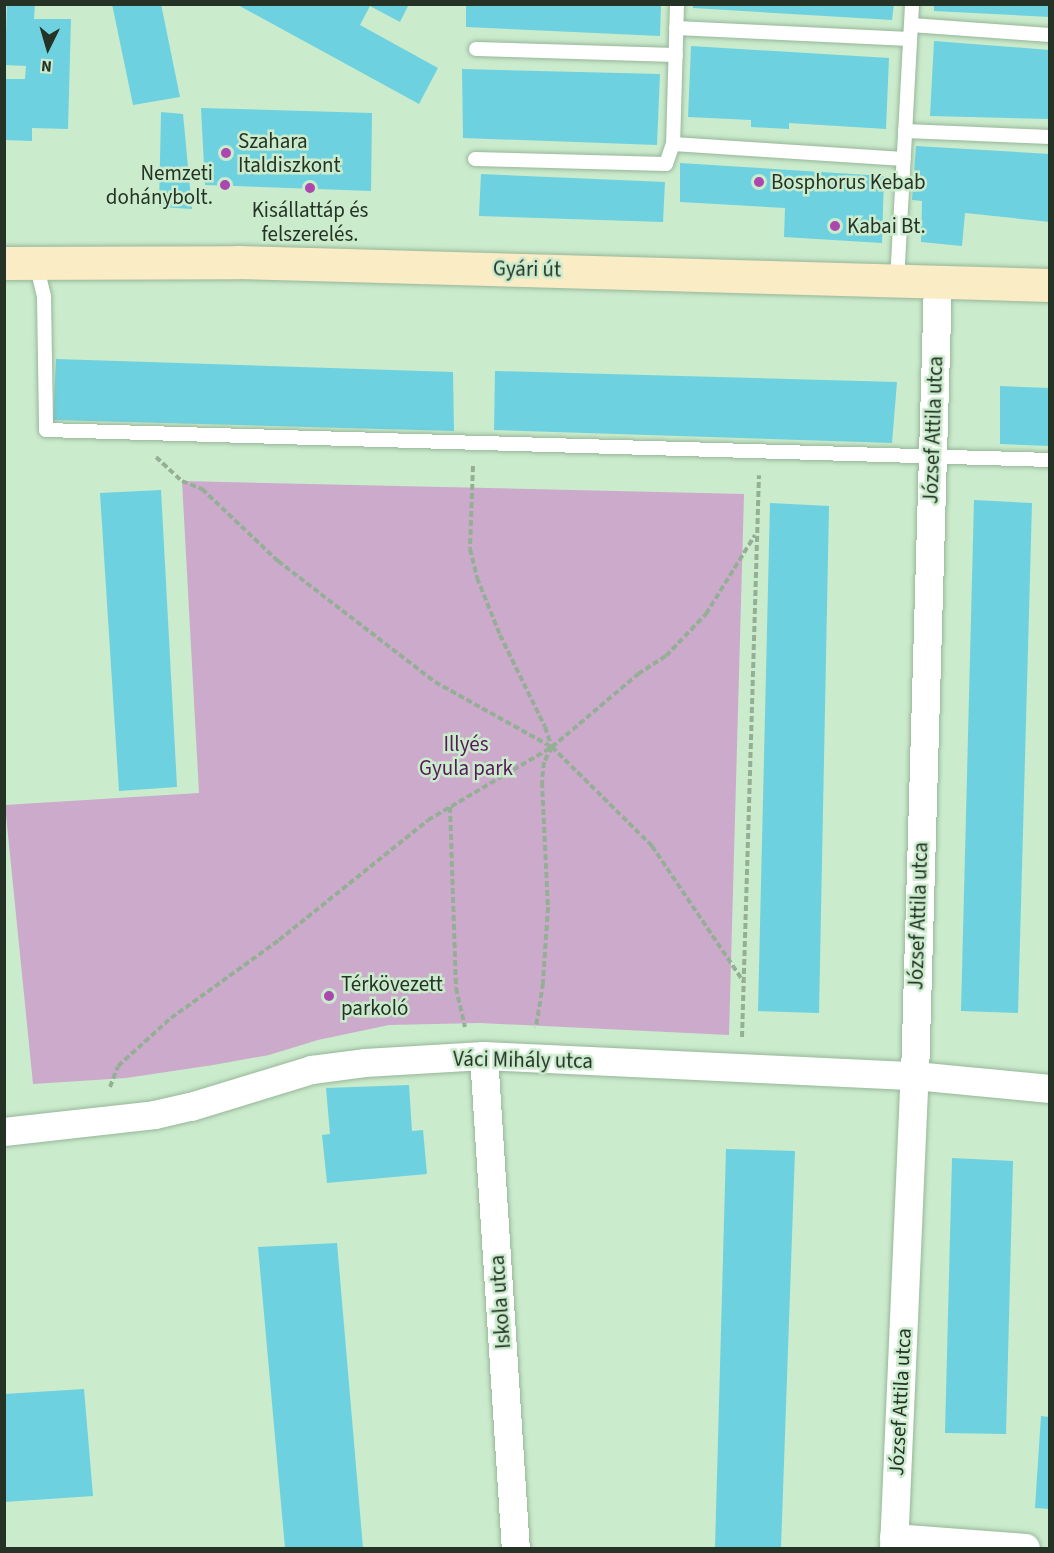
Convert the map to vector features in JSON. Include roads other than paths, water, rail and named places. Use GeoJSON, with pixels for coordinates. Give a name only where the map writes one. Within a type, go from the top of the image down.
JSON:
{"type":"FeatureCollection","features":[{"type":"Feature","properties":{"kind":"street","name":"Gyári út"},"geometry":{"type":"LineString","coordinates":[[20,262],[238,261],[644,272],[938,284],[1050,285]]}},
{"type":"Feature","properties":{"kind":"street","name":"József Attila utca"},"geometry":{"type":"LineString","coordinates":[[894,1543],[915,1076],[938,284]]}},
{"type":"Feature","properties":{"kind":"street","name":"Váci Mihály utca"},"geometry":{"type":"LineString","coordinates":[[4,1132],[155,1115],[191,1107],[312,1070],[475,1045],[915,1076],[1050,1089]]}},
{"type":"Feature","properties":{"kind":"street","name":"Iskola utca"},"geometry":{"type":"LineString","coordinates":[[475,1045],[516,1548]]}},
{"type":"Feature","properties":{"kind":"street"},"geometry":{"type":"LineString","coordinates":[[894,1543],[1026,1548]]}},
{"type":"Feature","properties":{"kind":"lane"},"geometry":{"type":"LineString","coordinates":[[475,159],[666,164],[673,144],[677,4]]}},
{"type":"Feature","properties":{"kind":"lane"},"geometry":{"type":"LineString","coordinates":[[897,282],[912,4]]}},
{"type":"Feature","properties":{"kind":"lane"},"geometry":{"type":"LineString","coordinates":[[676,28],[1050,35]]}},
{"type":"Feature","properties":{"kind":"lane"},"geometry":{"type":"LineString","coordinates":[[476,49],[676,55]]}},
{"type":"Feature","properties":{"kind":"lane"},"geometry":{"type":"LineString","coordinates":[[905,130],[1050,137]]}},
{"type":"Feature","properties":{"kind":"lane"},"geometry":{"type":"LineString","coordinates":[[673,144],[904,159]]}},
{"type":"Feature","properties":{"kind":"lane"},"geometry":{"type":"LineString","coordinates":[[20,262],[44,297],[46,430],[1050,460]]}},
{"type":"Feature","properties":{"kind":"place","name":"Szahara Italdiszkont"},"geometry":{"type":"Point","coordinates":[226,153]}},
{"type":"Feature","properties":{"kind":"place","name":"Bosphorus Kebab"},"geometry":{"type":"Point","coordinates":[759,182]}},
{"type":"Feature","properties":{"kind":"place","name":"Nemzeti dohánybolt."},"geometry":{"type":"Point","coordinates":[225,185]}},
{"type":"Feature","properties":{"kind":"place","name":"Kisállattáp és felszerelés."},"geometry":{"type":"Point","coordinates":[310,188]}},
{"type":"Feature","properties":{"kind":"place","name":"Kabai Bt."},"geometry":{"type":"Point","coordinates":[835,226]}},
{"type":"Feature","properties":{"kind":"place","name":"Térkövezett parkoló"},"geometry":{"type":"Point","coordinates":[329,996]}},
{"type":"Feature","properties":{"kind":"park label","name":"Illyés Gyula park"},"geometry":{"type":"Point","coordinates":[466,756]}}]}
